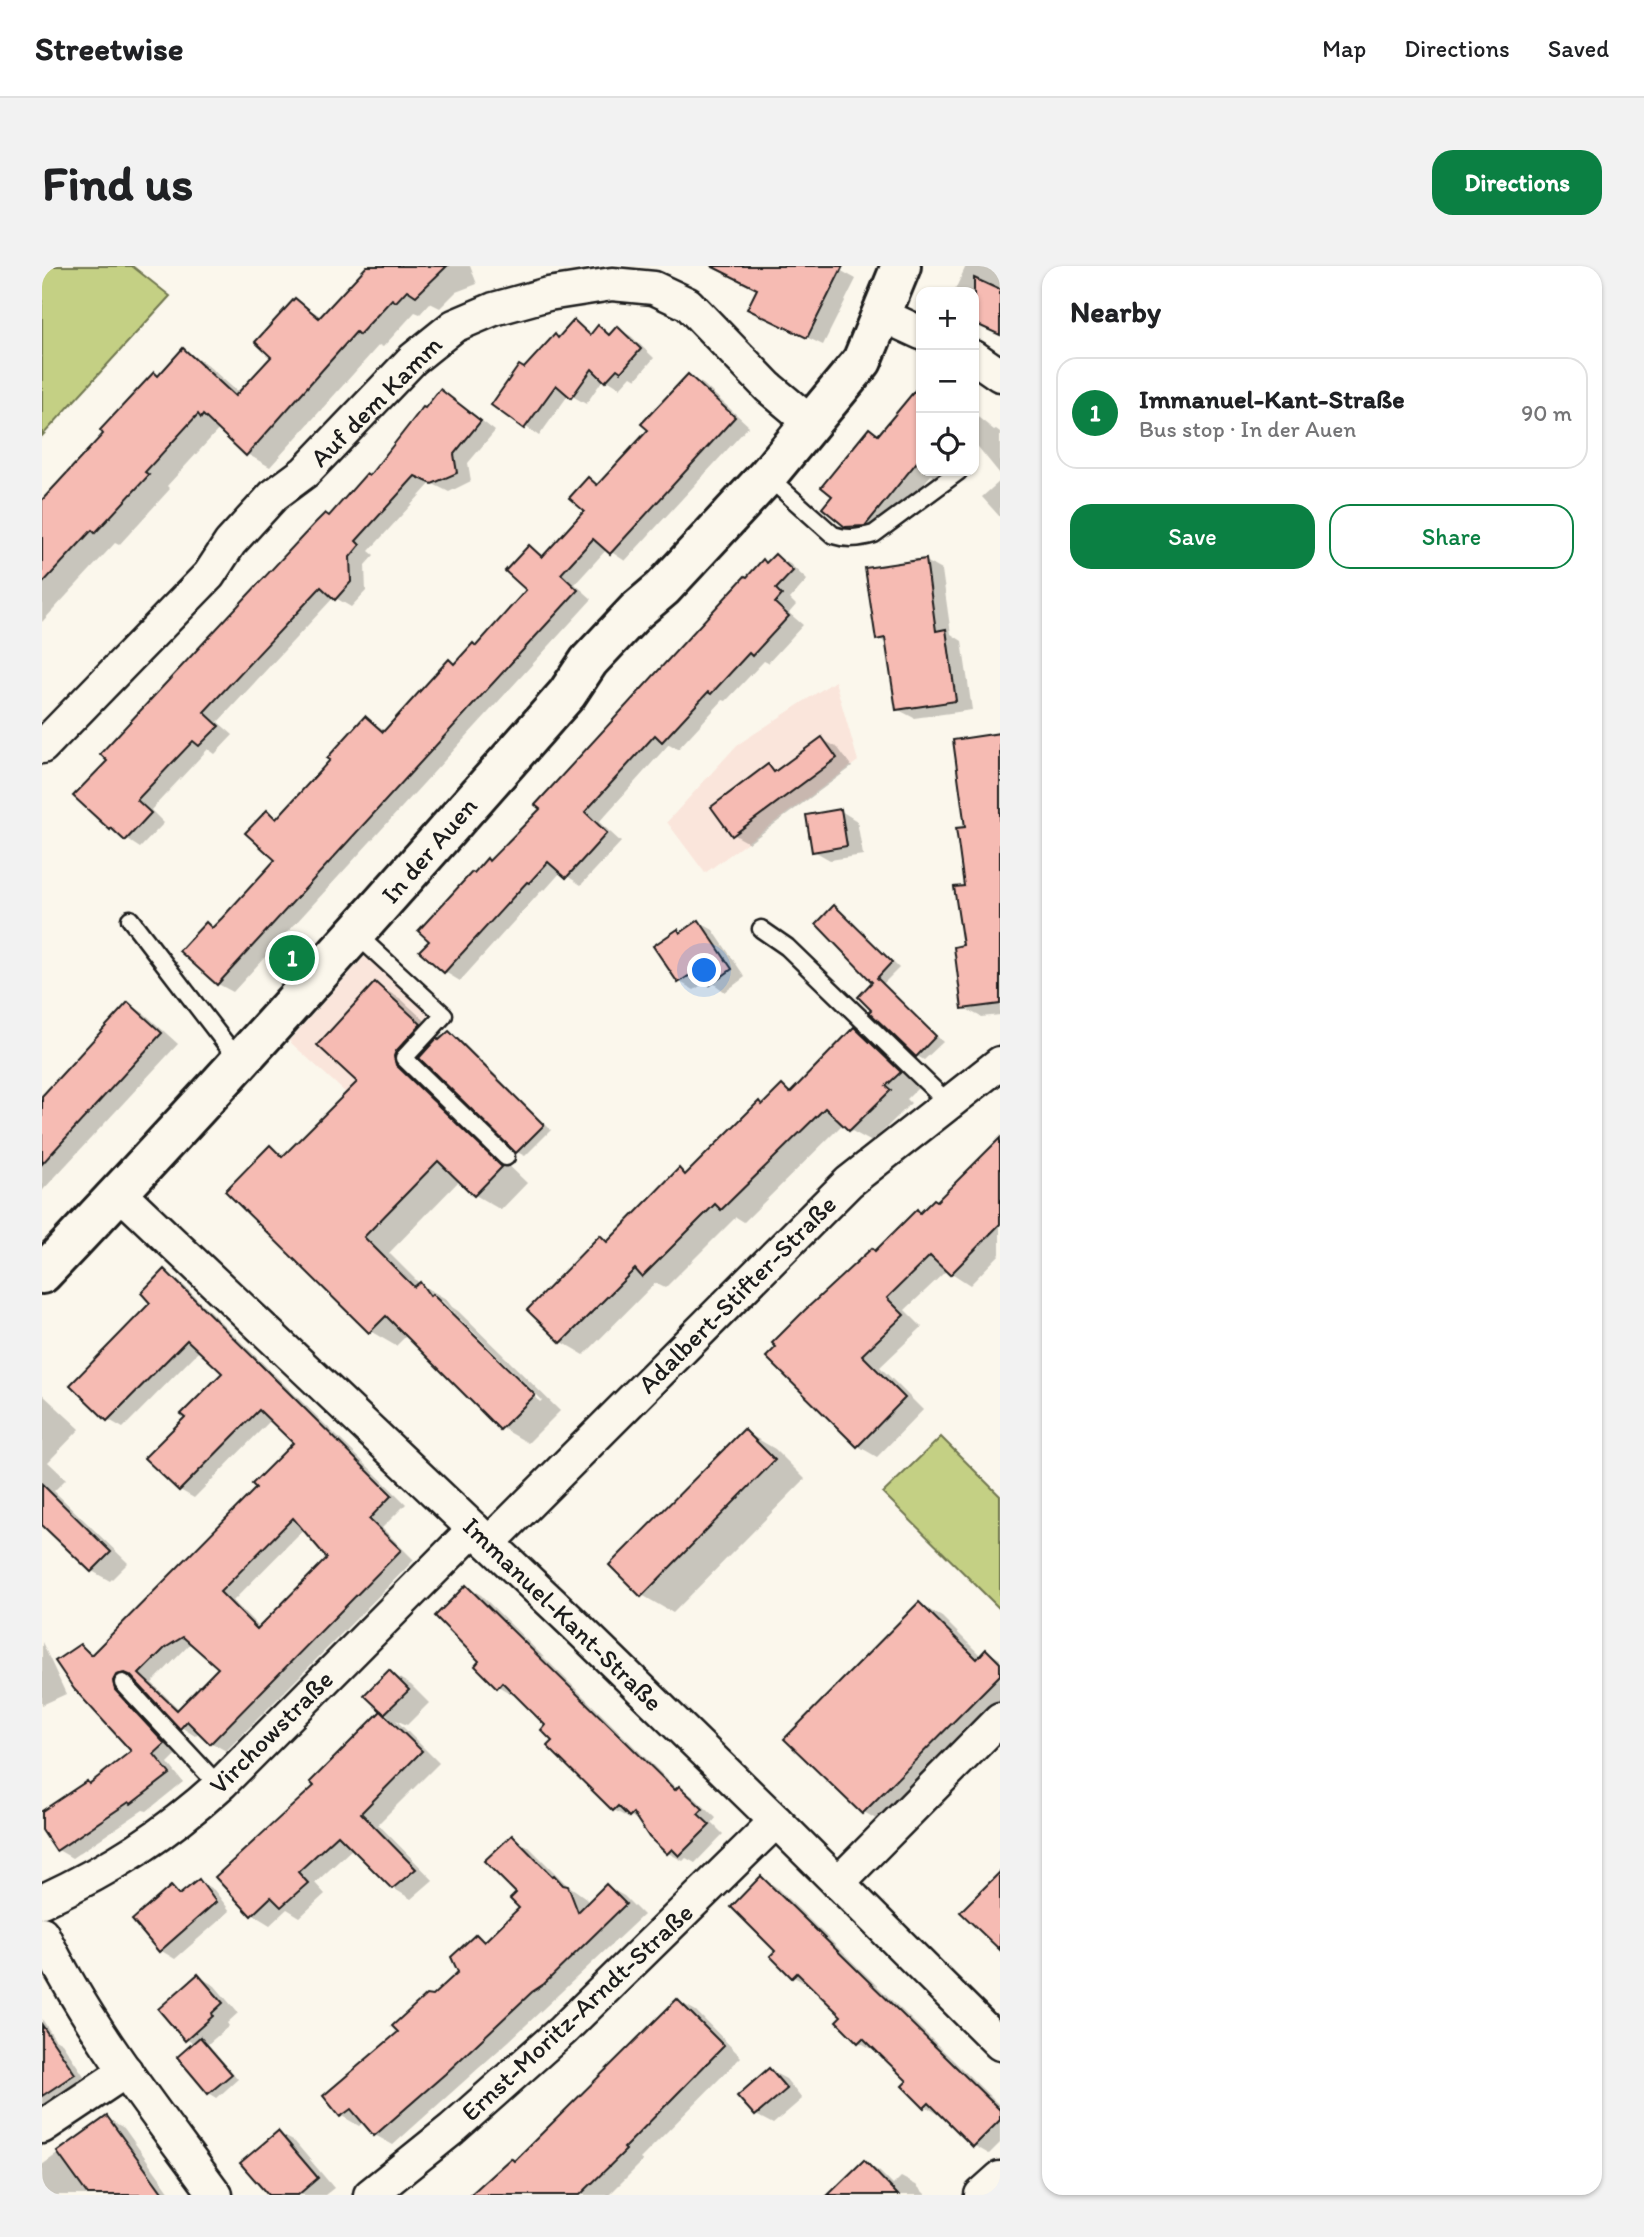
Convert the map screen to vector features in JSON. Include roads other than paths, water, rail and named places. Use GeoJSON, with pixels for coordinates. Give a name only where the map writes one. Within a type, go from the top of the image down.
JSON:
{"type":"FeatureCollection","features":[{"type":"Feature","properties":{"kind":"street","name":"In der Auen"},"geometry":{"type":"LineString","coordinates":[[42,1274],[356,934],[567,694],[589,661],[636,611],[663,589],[767,476],[862,361],[901,266]]}},
{"type":"Feature","properties":{"kind":"street","name":"Auf dem Kamm"},"geometry":{"type":"LineString","coordinates":[[42,747],[209,575],[230,543],[274,495],[305,472],[413,359],[454,327],[494,309],[609,275],[654,288],[688,304],[768,387],[811,423]]}},
{"type":"Feature","properties":{"kind":"street"},"geometry":{"type":"LineString","coordinates":[[882,315],[916,331]]}},
{"type":"Feature","properties":{"kind":"street"},"geometry":{"type":"LineString","coordinates":[[979,360],[1000,375]]}},
{"type":"Feature","properties":{"kind":"street","name":"Adalbert-Stifter-Straße"},"geometry":{"type":"LineString","coordinates":[[481,1536],[849,1182],[1000,1063]]}},
{"type":"Feature","properties":{"kind":"street","name":"Immanuel-Kant-Straße"},"geometry":{"type":"LineString","coordinates":[[119,1192],[776,1821],[1000,2044]]}},
{"type":"Feature","properties":{"kind":"street","name":"Virchowstraße"},"geometry":{"type":"LineString","coordinates":[[42,1901],[91,1878],[139,1850],[179,1820],[219,1786],[481,1536]]}},
{"type":"Feature","properties":{"kind":"street"},"geometry":{"type":"LineString","coordinates":[[838,1883],[1000,1719]]}},
{"type":"Feature","properties":{"kind":"street","name":"Ernst-Moritz-Arndt-Straße"},"geometry":{"type":"LineString","coordinates":[[370,2195],[452,2129],[562,2031],[776,1821]]}},
{"type":"Feature","properties":{"kind":"street"},"geometry":{"type":"LineString","coordinates":[[42,1933],[90,2020],[216,2195]]}},
{"type":"Feature","properties":{"kind":"street"},"geometry":{"type":"LineString","coordinates":[[42,2127],[126,2071]]}},
{"type":"Feature","properties":{"kind":"street"},"geometry":{"type":"LineString","coordinates":[[981,2195],[1000,2178]]}},
{"type":"Feature","properties":{"kind":"lane"},"geometry":{"type":"LineString","coordinates":[[767,476],[833,535],[844,538],[874,534],[952,476]]}},
{"type":"Feature","properties":{"kind":"lane"},"geometry":{"type":"LineString","coordinates":[[130,919],[239,1060]]}},
{"type":"Feature","properties":{"kind":"lane"},"geometry":{"type":"LineString","coordinates":[[761,929],[787,947],[949,1104]]}},
{"type":"Feature","properties":{"kind":"lane"},"geometry":{"type":"LineString","coordinates":[[356,934],[444,1015],[404,1058],[506,1157]]}},
{"type":"Feature","properties":{"kind":"lane"},"geometry":{"type":"LineString","coordinates":[[123,1683],[219,1786]]}},
{"type":"Feature","properties":{"kind":"place","name":"Immanuel-Kant-Straße"},"geometry":{"type":"Point","coordinates":[292,958]}}]}
